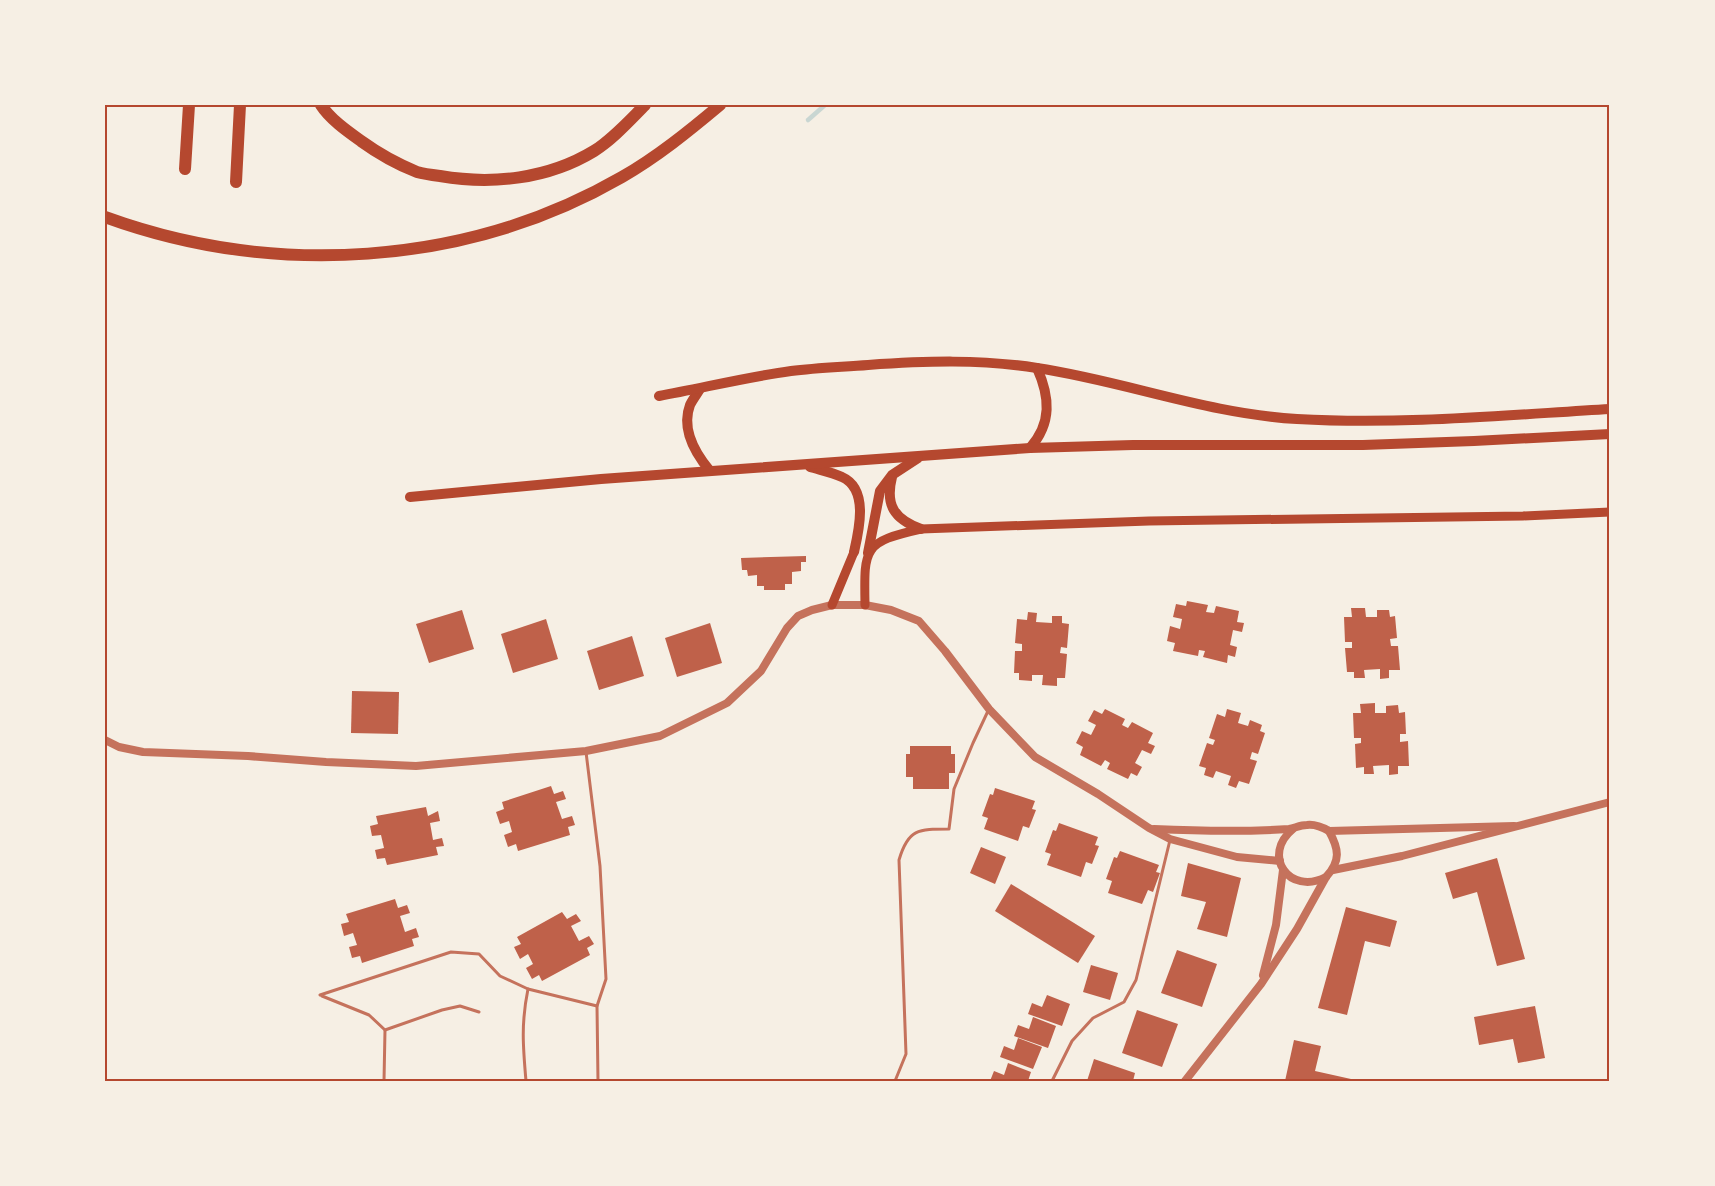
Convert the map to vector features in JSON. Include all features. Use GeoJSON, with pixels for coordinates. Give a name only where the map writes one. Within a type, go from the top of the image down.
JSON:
{"type":"FeatureCollection","features":[{"type":"Feature","properties":{"kind":"highway"},"geometry":{"type":"LineString","coordinates":[[185,170],[189,105]]}},
{"type":"Feature","properties":{"kind":"highway"},"geometry":{"type":"LineString","coordinates":[[236,182],[240,105]]}},
{"type":"Feature","properties":{"kind":"highway"},"geometry":{"type":"LineString","coordinates":[[321,105],[350,133],[382,156],[419,172],[452,178],[491,181],[520,178],[573,162],[595,150],[623,128],[645,105]]}},
{"type":"Feature","properties":{"kind":"highway"},"geometry":{"type":"LineString","coordinates":[[105,217],[163,236],[262,253],[299,256],[387,253],[444,244],[492,232],[582,198],[660,153],[720,105]]}},
{"type":"Feature","properties":{"kind":"main road"},"geometry":{"type":"LineString","coordinates":[[659,396],[793,371],[915,362],[971,362],[1036,368],[1117,383],[1223,410],[1295,419],[1434,419],[1610,409]]}},
{"type":"Feature","properties":{"kind":"main road"},"geometry":{"type":"LineString","coordinates":[[1030,448],[1045,425],[1047,400],[1036,368]]}},
{"type":"Feature","properties":{"kind":"main road"},"geometry":{"type":"LineString","coordinates":[[700,388],[690,407],[687,428],[693,446],[710,471]]}},
{"type":"Feature","properties":{"kind":"main road"},"geometry":{"type":"LineString","coordinates":[[410,497],[506,487],[1030,448],[1133,445],[1363,445],[1610,434]]}},
{"type":"Feature","properties":{"kind":"main road"},"geometry":{"type":"LineString","coordinates":[[865,605],[868,553],[880,491],[892,475],[920,457]]}},
{"type":"Feature","properties":{"kind":"main road"},"geometry":{"type":"LineString","coordinates":[[801,465],[844,477],[853,486],[858,498],[860,511],[854,552],[832,605]]}},
{"type":"Feature","properties":{"kind":"main road"},"geometry":{"type":"LineString","coordinates":[[892,475],[889,495],[894,512],[907,524],[921,529]]}},
{"type":"Feature","properties":{"kind":"main road"},"geometry":{"type":"LineString","coordinates":[[868,553],[890,536],[921,529],[1149,521],[1610,513]]}},
{"type":"Feature","properties":{"kind":"street"},"geometry":{"type":"LineString","coordinates":[[105,740],[118,747],[142,752],[416,766],[586,751],[660,736],[727,703],[761,671],[787,628],[798,616],[832,605],[865,605],[891,610],[919,621],[989,709],[1035,758],[1098,794],[1149,828],[1170,838],[1237,857],[1281,865],[1289,876],[1297,881],[1317,882],[1326,877]]}},
{"type":"Feature","properties":{"kind":"street"},"geometry":{"type":"LineString","coordinates":[[1333,870],[1402,856],[1610,802]]}},
{"type":"Feature","properties":{"kind":"street"},"geometry":{"type":"LineString","coordinates":[[1149,828],[1201,831],[1293,829],[1309,824],[1329,831],[1335,841],[1337,851],[1333,870],[1326,877],[1297,929],[1261,984],[1185,1081]]}},
{"type":"Feature","properties":{"kind":"street"},"geometry":{"type":"LineString","coordinates":[[1329,831],[1514,826]]}},
{"type":"Feature","properties":{"kind":"street"},"geometry":{"type":"LineString","coordinates":[[1261,984],[1276,926],[1281,865],[1279,852],[1281,843],[1293,829]]}},
{"type":"Feature","properties":{"kind":"lane"},"geometry":{"type":"LineString","coordinates":[[895,1081],[906,1054],[899,860],[903,845],[910,835],[927,829],[949,829],[954,789],[989,709]]}},
{"type":"Feature","properties":{"kind":"lane"},"geometry":{"type":"LineString","coordinates":[[586,751],[600,866],[606,979],[597,1006],[598,1081]]}},
{"type":"Feature","properties":{"kind":"lane"},"geometry":{"type":"LineString","coordinates":[[1052,1081],[1072,1041],[1093,1018],[1124,1002],[1136,980],[1170,838]]}},
{"type":"Feature","properties":{"kind":"lane"},"geometry":{"type":"LineString","coordinates":[[384,1081],[385,1030],[369,1015],[320,995],[451,952],[479,954],[501,976],[528,989],[597,1006]]}},
{"type":"Feature","properties":{"kind":"lane"},"geometry":{"type":"LineString","coordinates":[[526,1081],[522,1030],[528,989]]}},
{"type":"Feature","properties":{"kind":"lane"},"geometry":{"type":"LineString","coordinates":[[385,1030],[460,1006],[479,1012]]}},
{"type":"Feature","properties":{"kind":"building"},"geometry":{"type":"Polygon","coordinates":[[[806,556],[806,562],[801,562],[801,571],[792,572],[792,584],[785,584],[785,590],[764,590],[764,586],[757,586],[757,575],[748,576],[747,570],[742,570],[741,558],[806,556]]]}},
{"type":"Feature","properties":{"kind":"building"},"geometry":{"type":"Polygon","coordinates":[[[1187,601],[1208,605],[1206,612],[1214,613],[1216,606],[1239,611],[1237,622],[1244,623],[1242,632],[1233,630],[1230,645],[1237,647],[1235,657],[1228,655],[1227,663],[1203,657],[1205,651],[1199,650],[1198,656],[1173,651],[1175,643],[1167,641],[1170,626],[1180,629],[1182,619],[1173,617],[1176,604],[1186,606],[1187,601]]]}},
{"type":"Feature","properties":{"kind":"building"},"geometry":{"type":"Polygon","coordinates":[[[1351,608],[1365,608],[1366,617],[1377,617],[1377,610],[1389,610],[1390,617],[1395,616],[1397,638],[1390,639],[1391,646],[1398,646],[1400,670],[1389,670],[1389,678],[1380,679],[1380,669],[1364,670],[1365,678],[1354,678],[1354,672],[1347,672],[1345,648],[1352,648],[1352,642],[1345,642],[1344,617],[1352,617],[1351,608]]]}},
{"type":"Feature","properties":{"kind":"building"},"geometry":{"type":"Polygon","coordinates":[[[462,610],[474,649],[429,663],[416,624],[462,610]]]}},
{"type":"Feature","properties":{"kind":"building"},"geometry":{"type":"Polygon","coordinates":[[[1028,612],[1037,613],[1036,622],[1052,623],[1052,616],[1062,616],[1062,623],[1069,624],[1067,648],[1061,647],[1060,653],[1067,654],[1065,678],[1057,678],[1057,686],[1042,685],[1043,675],[1032,675],[1032,681],[1019,680],[1019,673],[1014,673],[1015,651],[1022,651],[1022,644],[1015,643],[1017,619],[1027,620],[1028,612]]]}},
{"type":"Feature","properties":{"kind":"building"},"geometry":{"type":"Polygon","coordinates":[[[546,619],[558,659],[513,673],[501,634],[546,619]]]}},
{"type":"Feature","properties":{"kind":"building"},"geometry":{"type":"Polygon","coordinates":[[[710,623],[722,663],[677,677],[665,638],[710,623]]]}},
{"type":"Feature","properties":{"kind":"building"},"geometry":{"type":"Polygon","coordinates":[[[632,636],[644,676],[599,690],[587,651],[632,636]]]}},
{"type":"Feature","properties":{"kind":"building"},"geometry":{"type":"Polygon","coordinates":[[[352,691],[399,692],[398,734],[351,733],[352,691]]]}},
{"type":"Feature","properties":{"kind":"building"},"geometry":{"type":"Polygon","coordinates":[[[1375,703],[1375,713],[1386,713],[1386,706],[1398,705],[1399,713],[1405,712],[1406,734],[1400,734],[1400,742],[1408,741],[1409,766],[1398,766],[1398,774],[1389,775],[1389,765],[1373,766],[1374,774],[1364,774],[1364,767],[1356,768],[1355,744],[1361,743],[1361,738],[1354,738],[1353,713],[1361,713],[1360,704],[1375,703]]]}},
{"type":"Feature","properties":{"kind":"building"},"geometry":{"type":"Polygon","coordinates":[[[1105,709],[1125,719],[1122,725],[1128,728],[1132,722],[1153,733],[1148,743],[1155,746],[1151,754],[1142,750],[1135,763],[1142,767],[1137,776],[1131,773],[1128,779],[1107,769],[1110,763],[1105,760],[1101,766],[1080,755],[1083,747],[1076,743],[1082,731],[1091,735],[1096,725],[1088,721],[1094,710],[1102,714],[1105,709]]]}},
{"type":"Feature","properties":{"kind":"building"},"geometry":{"type":"Polygon","coordinates":[[[1227,709],[1241,713],[1238,723],[1248,726],[1250,720],[1262,725],[1260,731],[1265,733],[1258,754],[1252,752],[1250,759],[1257,761],[1249,784],[1239,781],[1236,788],[1228,785],[1231,776],[1216,771],[1213,778],[1204,775],[1206,768],[1199,766],[1207,743],[1213,745],[1215,740],[1209,738],[1217,714],[1225,717],[1227,709]]]}},
{"type":"Feature","properties":{"kind":"building"},"geometry":{"type":"Polygon","coordinates":[[[910,746],[951,746],[951,754],[955,754],[955,773],[949,773],[949,789],[913,789],[913,777],[906,777],[906,754],[910,754],[910,746]]]}},
{"type":"Feature","properties":{"kind":"building"},"geometry":{"type":"Polygon","coordinates":[[[551,786],[554,794],[563,791],[566,799],[556,802],[562,819],[572,816],[575,825],[568,827],[570,835],[518,851],[516,844],[508,847],[504,835],[512,832],[509,821],[500,824],[496,812],[504,809],[502,802],[551,786]]]}},
{"type":"Feature","properties":{"kind":"building"},"geometry":{"type":"Polygon","coordinates":[[[995,788],[1035,801],[1032,809],[1036,810],[1029,828],[1023,826],[1018,841],[984,829],[988,818],[982,816],[990,794],[993,795],[995,788]]]}},
{"type":"Feature","properties":{"kind":"building"},"geometry":{"type":"Polygon","coordinates":[[[426,807],[428,816],[438,811],[440,821],[430,823],[433,840],[442,838],[444,846],[436,847],[438,855],[387,865],[385,858],[377,859],[375,850],[384,848],[381,835],[372,836],[370,826],[378,824],[376,816],[426,807]]]}},
{"type":"Feature","properties":{"kind":"building"},"geometry":{"type":"Polygon","coordinates":[[[1059,823],[1098,837],[1095,845],[1099,846],[1092,864],[1086,862],[1081,877],[1047,865],[1051,854],[1045,852],[1053,830],[1056,831],[1059,823]]]}},
{"type":"Feature","properties":{"kind":"building"},"geometry":{"type":"Polygon","coordinates":[[[981,847],[1006,857],[995,884],[970,873],[981,847]]]}},
{"type":"Feature","properties":{"kind":"building"},"geometry":{"type":"Polygon","coordinates":[[[1120,851],[1159,865],[1156,872],[1160,873],[1153,892],[1148,890],[1142,904],[1108,893],[1112,881],[1106,879],[1114,857],[1117,858],[1120,851]]]}},
{"type":"Feature","properties":{"kind":"building"},"geometry":{"type":"Polygon","coordinates":[[[1497,858],[1525,959],[1497,966],[1477,892],[1453,899],[1445,873],[1497,858]]]}},
{"type":"Feature","properties":{"kind":"building"},"geometry":{"type":"Polygon","coordinates":[[[1188,863],[1241,878],[1227,937],[1197,929],[1206,902],[1181,896],[1188,863]]]}},
{"type":"Feature","properties":{"kind":"building"},"geometry":{"type":"Polygon","coordinates":[[[1011,884],[1095,936],[1078,963],[995,911],[1011,884]]]}},
{"type":"Feature","properties":{"kind":"building"},"geometry":{"type":"Polygon","coordinates":[[[395,899],[398,908],[407,905],[410,913],[400,916],[405,932],[416,928],[419,937],[412,939],[414,946],[362,963],[360,956],[352,958],[349,947],[357,945],[353,933],[344,936],[341,924],[349,922],[346,914],[395,899]]]}},
{"type":"Feature","properties":{"kind":"building"},"geometry":{"type":"Polygon","coordinates":[[[1346,907],[1397,921],[1390,947],[1365,941],[1347,1015],[1318,1008],[1346,907]]]}},
{"type":"Feature","properties":{"kind":"building"},"geometry":{"type":"Polygon","coordinates":[[[562,912],[567,919],[576,914],[581,921],[571,926],[579,941],[589,936],[594,944],[587,948],[590,955],[542,981],[539,975],[532,979],[526,968],[533,964],[528,954],[520,959],[514,947],[521,944],[517,937],[562,912]]]}},
{"type":"Feature","properties":{"kind":"building"},"geometry":{"type":"Polygon","coordinates":[[[1177,950],[1217,964],[1202,1007],[1161,993],[1177,950]]]}},
{"type":"Feature","properties":{"kind":"building"},"geometry":{"type":"Polygon","coordinates":[[[1091,965],[1118,973],[1110,1000],[1083,992],[1091,965]]]}},
{"type":"Feature","properties":{"kind":"building"},"geometry":{"type":"Polygon","coordinates":[[[1047,995],[1070,1004],[1062,1026],[1028,1014],[1032,1003],[1042,1007],[1047,995]]]}},
{"type":"Feature","properties":{"kind":"building"},"geometry":{"type":"Polygon","coordinates":[[[1535,1006],[1545,1058],[1518,1063],[1513,1039],[1479,1045],[1474,1017],[1535,1006]]]}},
{"type":"Feature","properties":{"kind":"building"},"geometry":{"type":"Polygon","coordinates":[[[1137,1010],[1178,1024],[1162,1067],[1122,1053],[1137,1010]]]}},
{"type":"Feature","properties":{"kind":"building"},"geometry":{"type":"Polygon","coordinates":[[[1033,1017],[1056,1026],[1048,1048],[1014,1036],[1018,1025],[1029,1029],[1033,1017]]]}},
{"type":"Feature","properties":{"kind":"building"},"geometry":{"type":"Polygon","coordinates":[[[1018,1038],[1042,1047],[1033,1069],[1000,1057],[1004,1046],[1014,1050],[1018,1038]]]}},
{"type":"Feature","properties":{"kind":"building"},"geometry":{"type":"Polygon","coordinates":[[[1294,1040],[1321,1046],[1315,1071],[1360,1081],[1285,1081],[1294,1040]]]}},
{"type":"Feature","properties":{"kind":"building"},"geometry":{"type":"Polygon","coordinates":[[[1094,1059],[1135,1073],[1133,1081],[1087,1081],[1094,1059]]]}},
{"type":"Feature","properties":{"kind":"building"},"geometry":{"type":"Polygon","coordinates":[[[1008,1063],[1031,1072],[1028,1081],[990,1081],[994,1071],[1004,1075],[1008,1063]]]}},
{"type":"Feature","properties":{"kind":"waterway"},"geometry":{"type":"LineString","coordinates":[[808,120],[825,105]]}}]}
